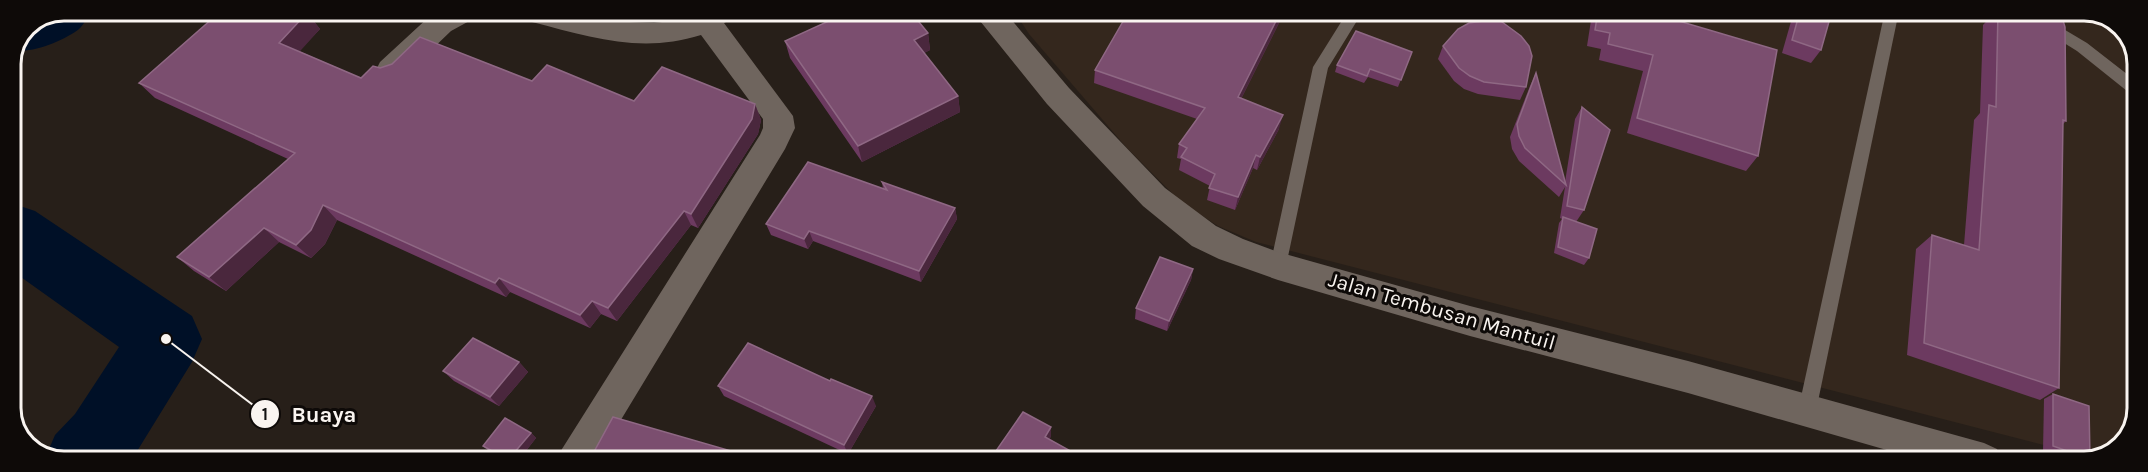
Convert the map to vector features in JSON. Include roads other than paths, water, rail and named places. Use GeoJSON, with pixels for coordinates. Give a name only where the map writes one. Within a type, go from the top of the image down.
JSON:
{"type":"FeatureCollection","features":[{"type":"Feature","properties":{"kind":"street"},"geometry":{"type":"LineString","coordinates":[[391,70],[445,21]]}},
{"type":"Feature","properties":{"kind":"street"},"geometry":{"type":"LineString","coordinates":[[571,21],[618,33],[664,33],[702,21]]}},
{"type":"Feature","properties":{"kind":"street"},"geometry":{"type":"LineString","coordinates":[[581,451],[774,140],[779,128],[778,116],[718,21]]}},
{"type":"Feature","properties":{"kind":"street","name":"Jalan Tembusan Mantuil"},"geometry":{"type":"LineString","coordinates":[[995,21],[1058,96],[1154,197],[1204,236],[1231,249],[1278,266],[1470,321],[1688,377],[1949,451]]}},
{"type":"Feature","properties":{"kind":"lane"},"geometry":{"type":"LineString","coordinates":[[1278,266],[1321,67],[1350,21]]}},
{"type":"Feature","properties":{"kind":"lane"},"geometry":{"type":"LineString","coordinates":[[1807,411],[1890,21]]}},
{"type":"Feature","properties":{"kind":"lane"},"geometry":{"type":"LineString","coordinates":[[2039,21],[2071,38],[2127,82]]}},
{"type":"Feature","properties":{"kind":"waterway"},"geometry":{"type":"LineString","coordinates":[[21,239],[166,339],[102,439],[91,451]]}},
{"type":"Feature","properties":{"kind":"place","name":"Buaya"},"geometry":{"type":"Point","coordinates":[166,339]}}]}
